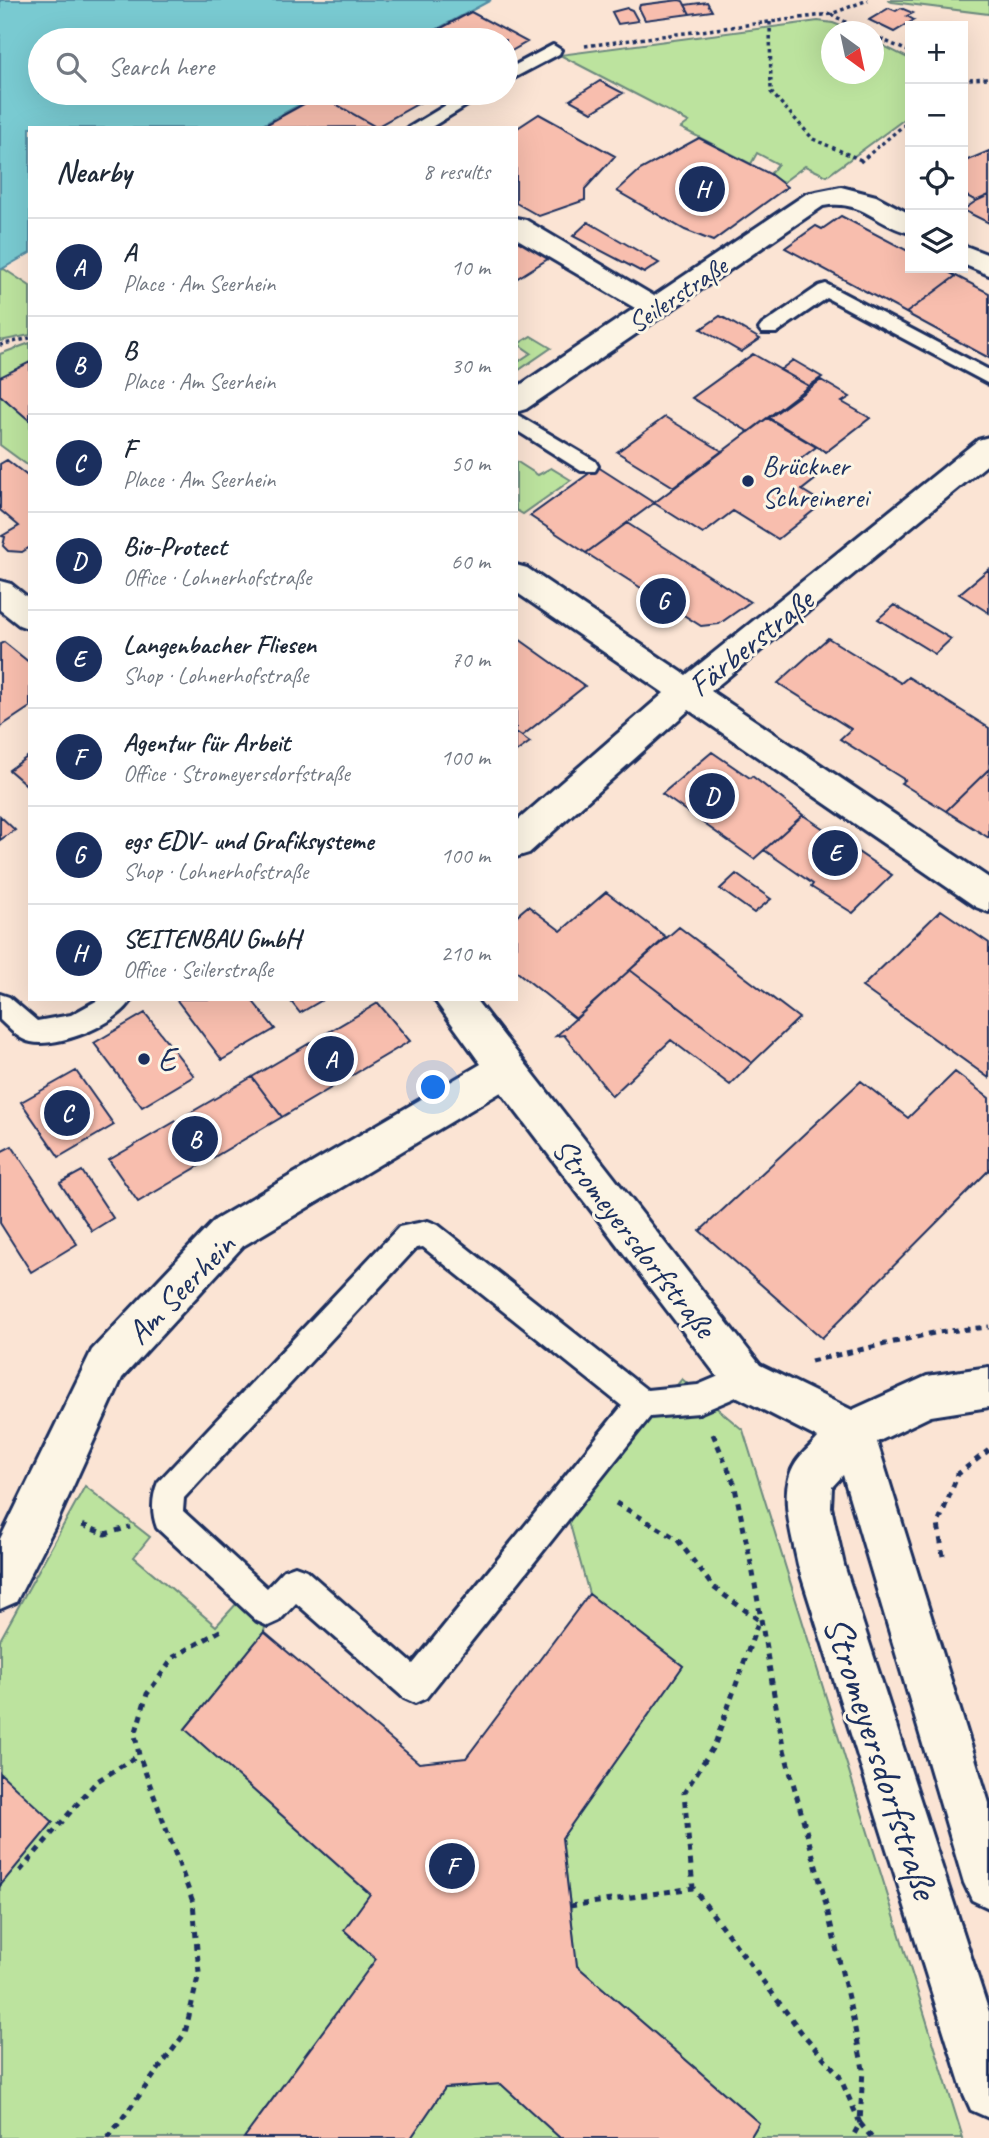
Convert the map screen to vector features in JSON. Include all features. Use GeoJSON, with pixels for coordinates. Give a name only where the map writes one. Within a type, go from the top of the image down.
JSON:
{"type":"FeatureCollection","features":[{"type":"Feature","properties":{"kind":"street"},"geometry":{"type":"LineString","coordinates":[[841,195],[867,202],[905,222]]}},
{"type":"Feature","properties":{"kind":"street","name":"Seilerstraße"},"geometry":{"type":"LineString","coordinates":[[518,401],[815,200],[841,195]]}},
{"type":"Feature","properties":{"kind":"street"},"geometry":{"type":"LineString","coordinates":[[518,227],[655,308]]}},
{"type":"Feature","properties":{"kind":"street"},"geometry":{"type":"LineString","coordinates":[[968,256],[989,267]]}},
{"type":"Feature","properties":{"kind":"street","name":"Färberstraße"},"geometry":{"type":"LineString","coordinates":[[518,841],[689,691],[989,447]]}},
{"type":"Feature","properties":{"kind":"street"},"geometry":{"type":"LineString","coordinates":[[518,577],[989,897]]}},
{"type":"Feature","properties":{"kind":"street"},"geometry":{"type":"LineString","coordinates":[[0,592],[28,615]]}},
{"type":"Feature","properties":{"kind":"street","name":"Stromeyersdorfstraße"},"geometry":{"type":"LineString","coordinates":[[455,1001],[745,1379],[852,1432],[989,1883]]}},
{"type":"Feature","properties":{"kind":"street","name":"Am Seerhein"},"geometry":{"type":"LineString","coordinates":[[0,1586],[40,1508],[107,1364],[229,1233],[506,1069]]}},
{"type":"Feature","properties":{"kind":"street"},"geometry":{"type":"LineString","coordinates":[[852,1432],[927,1396],[989,1387]]}},
{"type":"Feature","properties":{"kind":"street","name":"Stromeyersdorfstraße"},"geometry":{"type":"LineString","coordinates":[[852,1432],[811,1478],[809,1507],[821,1565],[989,2092]]}},
{"type":"Feature","properties":{"kind":"lane"},"geometry":{"type":"LineString","coordinates":[[518,70],[553,50]]}},
{"type":"Feature","properties":{"kind":"lane"},"geometry":{"type":"LineString","coordinates":[[420,126],[457,105]]}},
{"type":"Feature","properties":{"kind":"lane"},"geometry":{"type":"LineString","coordinates":[[769,329],[826,290],[989,378]]}},
{"type":"Feature","properties":{"kind":"lane"},"geometry":{"type":"LineString","coordinates":[[518,422],[588,466]]}},
{"type":"Feature","properties":{"kind":"lane"},"geometry":{"type":"LineString","coordinates":[[0,1005],[32,1032],[55,1032],[89,1020],[116,1001]]}},
{"type":"Feature","properties":{"kind":"lane"},"geometry":{"type":"LineString","coordinates":[[642,1404],[415,1687],[295,1580],[268,1610],[168,1517],[169,1492],[409,1236],[428,1234],[642,1404],[699,1399],[745,1379]]}},
{"type":"Feature","properties":{"kind":"path"},"geometry":{"type":"LineString","coordinates":[[553,50],[831,14],[868,0]]}},
{"type":"Feature","properties":{"kind":"path"},"geometry":{"type":"LineString","coordinates":[[831,14],[843,21]]}},
{"type":"Feature","properties":{"kind":"path"},"geometry":{"type":"LineString","coordinates":[[770,22],[771,92],[813,139],[861,160]]}},
{"type":"Feature","properties":{"kind":"path"},"geometry":{"type":"LineString","coordinates":[[884,41],[905,50]]}},
{"type":"Feature","properties":{"kind":"path"},"geometry":{"type":"LineString","coordinates":[[970,79],[989,78]]}},
{"type":"Feature","properties":{"kind":"path"},"geometry":{"type":"LineString","coordinates":[[841,195],[861,160],[905,124]]}},
{"type":"Feature","properties":{"kind":"path"},"geometry":{"type":"LineString","coordinates":[[0,345],[28,338]]}},
{"type":"Feature","properties":{"kind":"path"},"geometry":{"type":"LineString","coordinates":[[745,1379],[836,1354],[938,1332],[989,1327]]}},
{"type":"Feature","properties":{"kind":"path"},"geometry":{"type":"LineString","coordinates":[[699,1399],[734,1483],[753,1573],[759,1620],[783,1746],[823,1892],[863,2069],[860,2123],[852,2138]]}},
{"type":"Feature","properties":{"kind":"path"},"geometry":{"type":"LineString","coordinates":[[944,1562],[938,1524],[958,1474],[989,1450]]}},
{"type":"Feature","properties":{"kind":"path"},"geometry":{"type":"LineString","coordinates":[[581,1478],[626,1510],[677,1539],[713,1587],[759,1620]]}},
{"type":"Feature","properties":{"kind":"path"},"geometry":{"type":"LineString","coordinates":[[40,1508],[105,1534],[168,1517]]}},
{"type":"Feature","properties":{"kind":"path"},"geometry":{"type":"LineString","coordinates":[[108,2138],[185,2033],[199,1973],[193,1902],[139,1755],[135,1735],[148,1694],[174,1657],[226,1627],[268,1610]]}},
{"type":"Feature","properties":{"kind":"path"},"geometry":{"type":"LineString","coordinates":[[759,1620],[715,1744],[684,1793],[693,1888],[802,2033],[839,2075],[860,2123],[872,2138]]}},
{"type":"Feature","properties":{"kind":"path"},"geometry":{"type":"LineString","coordinates":[[20,1871],[96,1782],[139,1755]]}},
{"type":"Feature","properties":{"kind":"path"},"geometry":{"type":"LineString","coordinates":[[570,1906],[693,1888]]}},
{"type":"Feature","properties":{"kind":"green space"},"geometry":{"type":"Polygon","coordinates":[[[887,0],[989,0],[989,14],[892,2],[887,0]]]}},
{"type":"Feature","properties":{"kind":"green space"},"geometry":{"type":"Polygon","coordinates":[[[821,21],[821,84],[884,84],[884,46],[905,56],[905,119],[827,176],[805,166],[782,183],[770,174],[778,164],[757,153],[751,164],[681,128],[689,122],[560,55],[821,21]]]}},
{"type":"Feature","properties":{"kind":"green space"},"geometry":{"type":"Polygon","coordinates":[[[4,269],[28,285],[28,335],[0,341],[0,270],[4,269]]]}},
{"type":"Feature","properties":{"kind":"green space"},"geometry":{"type":"Polygon","coordinates":[[[531,336],[551,348],[518,371],[518,362],[531,353],[518,344],[531,336]]]}},
{"type":"Feature","properties":{"kind":"green space"},"geometry":{"type":"Polygon","coordinates":[[[28,344],[28,466],[0,445],[0,354],[28,344]]]}},
{"type":"Feature","properties":{"kind":"green space"},"geometry":{"type":"Polygon","coordinates":[[[518,462],[538,475],[551,468],[571,480],[523,514],[518,511],[518,462]]]}},
{"type":"Feature","properties":{"kind":"green space"},"geometry":{"type":"Polygon","coordinates":[[[682,1379],[743,1430],[963,2138],[750,2138],[759,2123],[577,1966],[562,1838],[683,1666],[589,1594],[568,1517],[682,1379]]]}},
{"type":"Feature","properties":{"kind":"green space"},"geometry":{"type":"Polygon","coordinates":[[[85,1486],[150,1537],[134,1557],[216,1626],[249,1590],[268,1610],[264,1632],[185,1729],[370,1894],[344,1930],[376,1959],[244,2138],[0,2138],[0,1640],[85,1486]]]}},
{"type":"Feature","properties":{"kind":"green space"},"geometry":{"type":"Polygon","coordinates":[[[501,2084],[560,2138],[411,2138],[445,2088],[501,2084]]]}},
{"type":"Feature","properties":{"kind":"water"},"geometry":{"type":"Polygon","coordinates":[[[0,0],[491,0],[439,28],[28,28],[28,105],[299,105],[261,126],[28,126],[28,254],[0,270],[0,0]]]}},
{"type":"Feature","properties":{"kind":"building"},"geometry":{"type":"Polygon","coordinates":[[[683,1],[690,14],[645,20],[639,8],[640,5],[683,1]]]}},
{"type":"Feature","properties":{"kind":"building"},"geometry":{"type":"Polygon","coordinates":[[[707,2],[712,11],[690,14],[685,5],[707,2]]]}},
{"type":"Feature","properties":{"kind":"building"},"geometry":{"type":"Polygon","coordinates":[[[627,8],[632,10],[638,21],[618,24],[612,12],[627,8]]]}},
{"type":"Feature","properties":{"kind":"building"},"geometry":{"type":"Polygon","coordinates":[[[889,8],[896,11],[901,8],[913,13],[907,16],[914,20],[905,21],[905,25],[894,32],[884,27],[884,21],[869,20],[889,8]]]}},
{"type":"Feature","properties":{"kind":"building"},"geometry":{"type":"Polygon","coordinates":[[[471,12],[501,28],[441,28],[471,12]]]}},
{"type":"Feature","properties":{"kind":"building"},"geometry":{"type":"Polygon","coordinates":[[[518,37],[527,42],[518,47],[518,37]]]}},
{"type":"Feature","properties":{"kind":"building"},"geometry":{"type":"Polygon","coordinates":[[[600,81],[623,93],[592,112],[570,100],[600,81]]]}},
{"type":"Feature","properties":{"kind":"building"},"geometry":{"type":"Polygon","coordinates":[[[302,105],[338,105],[374,126],[264,126],[302,105]]]}},
{"type":"Feature","properties":{"kind":"building"},"geometry":{"type":"Polygon","coordinates":[[[338,105],[415,105],[378,126],[338,105]]]}},
{"type":"Feature","properties":{"kind":"building"},"geometry":{"type":"Polygon","coordinates":[[[539,114],[615,156],[585,189],[585,200],[539,216],[518,204],[518,128],[539,114]]]}},
{"type":"Feature","properties":{"kind":"building"},"geometry":{"type":"Polygon","coordinates":[[[699,138],[770,174],[787,187],[713,241],[685,230],[617,191],[640,170],[699,138]]]}},
{"type":"Feature","properties":{"kind":"building"},"geometry":{"type":"Polygon","coordinates":[[[989,151],[989,195],[976,201],[968,197],[968,160],[989,151]]]}},
{"type":"Feature","properties":{"kind":"building"},"geometry":{"type":"Polygon","coordinates":[[[989,195],[989,223],[968,212],[968,207],[989,195]]]}},
{"type":"Feature","properties":{"kind":"building"},"geometry":{"type":"Polygon","coordinates":[[[841,216],[905,249],[905,273],[950,273],[956,276],[906,313],[785,248],[816,226],[822,229],[841,216]]]}},
{"type":"Feature","properties":{"kind":"building"},"geometry":{"type":"Polygon","coordinates":[[[588,222],[659,263],[644,273],[573,236],[588,222]]]}},
{"type":"Feature","properties":{"kind":"building"},"geometry":{"type":"Polygon","coordinates":[[[518,238],[551,257],[518,278],[518,238]]]}},
{"type":"Feature","properties":{"kind":"building"},"geometry":{"type":"Polygon","coordinates":[[[956,276],[989,293],[989,358],[906,313],[956,276]]]}},
{"type":"Feature","properties":{"kind":"building"},"geometry":{"type":"Polygon","coordinates":[[[720,316],[760,339],[741,352],[701,329],[720,316]]]}},
{"type":"Feature","properties":{"kind":"building"},"geometry":{"type":"Polygon","coordinates":[[[753,354],[809,386],[749,432],[692,398],[753,354]]]}},
{"type":"Feature","properties":{"kind":"building"},"geometry":{"type":"Polygon","coordinates":[[[793,360],[822,377],[809,386],[780,370],[793,360]]]}},
{"type":"Feature","properties":{"kind":"building"},"geometry":{"type":"Polygon","coordinates":[[[28,363],[28,419],[0,395],[0,377],[28,363]]]}},
{"type":"Feature","properties":{"kind":"building"},"geometry":{"type":"Polygon","coordinates":[[[821,380],[850,397],[842,402],[870,418],[826,452],[769,418],[821,380]]]}},
{"type":"Feature","properties":{"kind":"building"},"geometry":{"type":"Polygon","coordinates":[[[665,417],[722,451],[674,487],[617,452],[665,417]]]}},
{"type":"Feature","properties":{"kind":"building","name":"Brückner Schreinerei"},"geometry":{"type":"Polygon","coordinates":[[[767,418],[816,447],[798,461],[821,475],[802,490],[823,503],[778,539],[733,511],[703,534],[654,503],[767,418]]]}},
{"type":"Feature","properties":{"kind":"building"},"geometry":{"type":"Polygon","coordinates":[[[7,460],[28,476],[28,548],[22,552],[8,551],[3,546],[5,537],[2,536],[19,526],[0,510],[0,464],[7,460]]]}},
{"type":"Feature","properties":{"kind":"building"},"geometry":{"type":"Polygon","coordinates":[[[598,467],[654,503],[586,553],[530,516],[598,467]]]}},
{"type":"Feature","properties":{"kind":"building"},"geometry":{"type":"Polygon","coordinates":[[[627,523],[750,602],[719,624],[701,626],[586,553],[627,523]]]}},
{"type":"Feature","properties":{"kind":"building"},"geometry":{"type":"Polygon","coordinates":[[[989,569],[989,613],[959,594],[989,569]]]}},
{"type":"Feature","properties":{"kind":"building"},"geometry":{"type":"Polygon","coordinates":[[[894,605],[951,639],[935,654],[878,619],[894,605]]]}},
{"type":"Feature","properties":{"kind":"building"},"geometry":{"type":"Polygon","coordinates":[[[518,638],[585,686],[522,736],[518,733],[518,638]]]}},
{"type":"Feature","properties":{"kind":"building"},"geometry":{"type":"Polygon","coordinates":[[[828,638],[901,683],[908,677],[989,728],[989,769],[946,811],[901,783],[905,780],[840,739],[851,729],[778,683],[828,638]]]}},
{"type":"Feature","properties":{"kind":"building"},"geometry":{"type":"Polygon","coordinates":[[[4,642],[28,661],[28,708],[0,727],[0,644],[4,642]]]}},
{"type":"Feature","properties":{"kind":"building"},"geometry":{"type":"Polygon","coordinates":[[[518,733],[530,742],[518,751],[518,733]]]}},
{"type":"Feature","properties":{"kind":"building"},"geometry":{"type":"Polygon","coordinates":[[[712,752],[750,778],[752,776],[803,815],[754,859],[662,794],[712,752]]]}},
{"type":"Feature","properties":{"kind":"building"},"geometry":{"type":"Polygon","coordinates":[[[28,756],[28,786],[9,770],[28,756]]]}},
{"type":"Feature","properties":{"kind":"building"},"geometry":{"type":"Polygon","coordinates":[[[989,769],[989,838],[946,811],[989,769]]]}},
{"type":"Feature","properties":{"kind":"building"},"geometry":{"type":"Polygon","coordinates":[[[803,815],[892,875],[853,913],[811,887],[813,884],[764,850],[803,815]]]}},
{"type":"Feature","properties":{"kind":"building"},"geometry":{"type":"Polygon","coordinates":[[[0,816],[15,830],[0,840],[0,816]]]}},
{"type":"Feature","properties":{"kind":"building"},"geometry":{"type":"Polygon","coordinates":[[[736,874],[771,899],[754,913],[720,889],[736,874]]]}},
{"type":"Feature","properties":{"kind":"building"},"geometry":{"type":"Polygon","coordinates":[[[606,892],[666,937],[576,1019],[518,973],[518,914],[528,906],[561,931],[606,892]]]}},
{"type":"Feature","properties":{"kind":"building"},"geometry":{"type":"Polygon","coordinates":[[[941,910],[989,943],[989,1078],[862,987],[941,910]]]}},
{"type":"Feature","properties":{"kind":"building"},"geometry":{"type":"Polygon","coordinates":[[[679,927],[799,1018],[752,1063],[630,970],[679,927]]]}},
{"type":"Feature","properties":{"kind":"building"},"geometry":{"type":"Polygon","coordinates":[[[630,970],[752,1063],[730,1085],[671,1040],[612,1096],[564,1035],[556,1036],[630,970]]]}},
{"type":"Feature","properties":{"kind":"building"},"geometry":{"type":"Polygon","coordinates":[[[178,1001],[253,1001],[275,1029],[222,1060],[178,1001]]]}},
{"type":"Feature","properties":{"kind":"building"},"geometry":{"type":"Polygon","coordinates":[[[291,1001],[321,1001],[300,1013],[291,1001]]]}},
{"type":"Feature","properties":{"kind":"building"},"geometry":{"type":"Polygon","coordinates":[[[378,1003],[410,1041],[282,1117],[252,1077],[378,1003]]]}},
{"type":"Feature","properties":{"kind":"building","name":"E"},"geometry":{"type":"Polygon","coordinates":[[[145,1013],[194,1076],[142,1107],[94,1043],[145,1013]]]}},
{"type":"Feature","properties":{"kind":"building"},"geometry":{"type":"Polygon","coordinates":[[[76,1071],[114,1125],[59,1157],[21,1102],[76,1071]]]}},
{"type":"Feature","properties":{"kind":"building"},"geometry":{"type":"Polygon","coordinates":[[[955,1072],[989,1098],[989,1170],[822,1338],[700,1231],[861,1081],[908,1118],[955,1072]]]}},
{"type":"Feature","properties":{"kind":"building"},"geometry":{"type":"Polygon","coordinates":[[[252,1077],[282,1117],[138,1202],[109,1160],[252,1077]]]}},
{"type":"Feature","properties":{"kind":"building"},"geometry":{"type":"Polygon","coordinates":[[[12,1146],[77,1244],[31,1272],[0,1223],[0,1152],[12,1146]]]}},
{"type":"Feature","properties":{"kind":"building"},"geometry":{"type":"Polygon","coordinates":[[[82,1171],[113,1218],[92,1231],[60,1183],[82,1171]]]}},
{"type":"Feature","properties":{"kind":"building"},"geometry":{"type":"Polygon","coordinates":[[[589,1594],[683,1666],[562,1838],[577,1966],[759,2123],[750,2138],[560,2138],[501,2084],[445,2088],[411,2138],[244,2138],[376,1959],[344,1930],[370,1894],[185,1729],[264,1632],[419,1763],[466,1758],[589,1594]]]}},
{"type":"Feature","properties":{"kind":"building"},"geometry":{"type":"Polygon","coordinates":[[[0,1773],[53,1822],[0,1886],[0,1773]]]}},
{"type":"Feature","properties":{"kind":"place","name":"SEITENBAU GmbH"},"geometry":{"type":"Point","coordinates":[702,189]}},
{"type":"Feature","properties":{"kind":"place","name":"Brückner Schreinerei"},"geometry":{"type":"Point","coordinates":[748,481]}},
{"type":"Feature","properties":{"kind":"place","name":"egs EDV- und Grafiksysteme"},"geometry":{"type":"Point","coordinates":[663,601]}},
{"type":"Feature","properties":{"kind":"place","name":"Bio-Protect"},"geometry":{"type":"Point","coordinates":[712,796]}},
{"type":"Feature","properties":{"kind":"place","name":"Langenbacher Fliesen"},"geometry":{"type":"Point","coordinates":[835,853]}},
{"type":"Feature","properties":{"kind":"place","name":"E"},"geometry":{"type":"Point","coordinates":[144,1059]}},
{"type":"Feature","properties":{"kind":"place","name":"A"},"geometry":{"type":"Point","coordinates":[331,1059]}},
{"type":"Feature","properties":{"kind":"place","name":"F"},"geometry":{"type":"Point","coordinates":[67,1113]}},
{"type":"Feature","properties":{"kind":"place","name":"B"},"geometry":{"type":"Point","coordinates":[195,1139]}},
{"type":"Feature","properties":{"kind":"place","name":"Agentur für Arbeit"},"geometry":{"type":"Point","coordinates":[452,1866]}}]}
